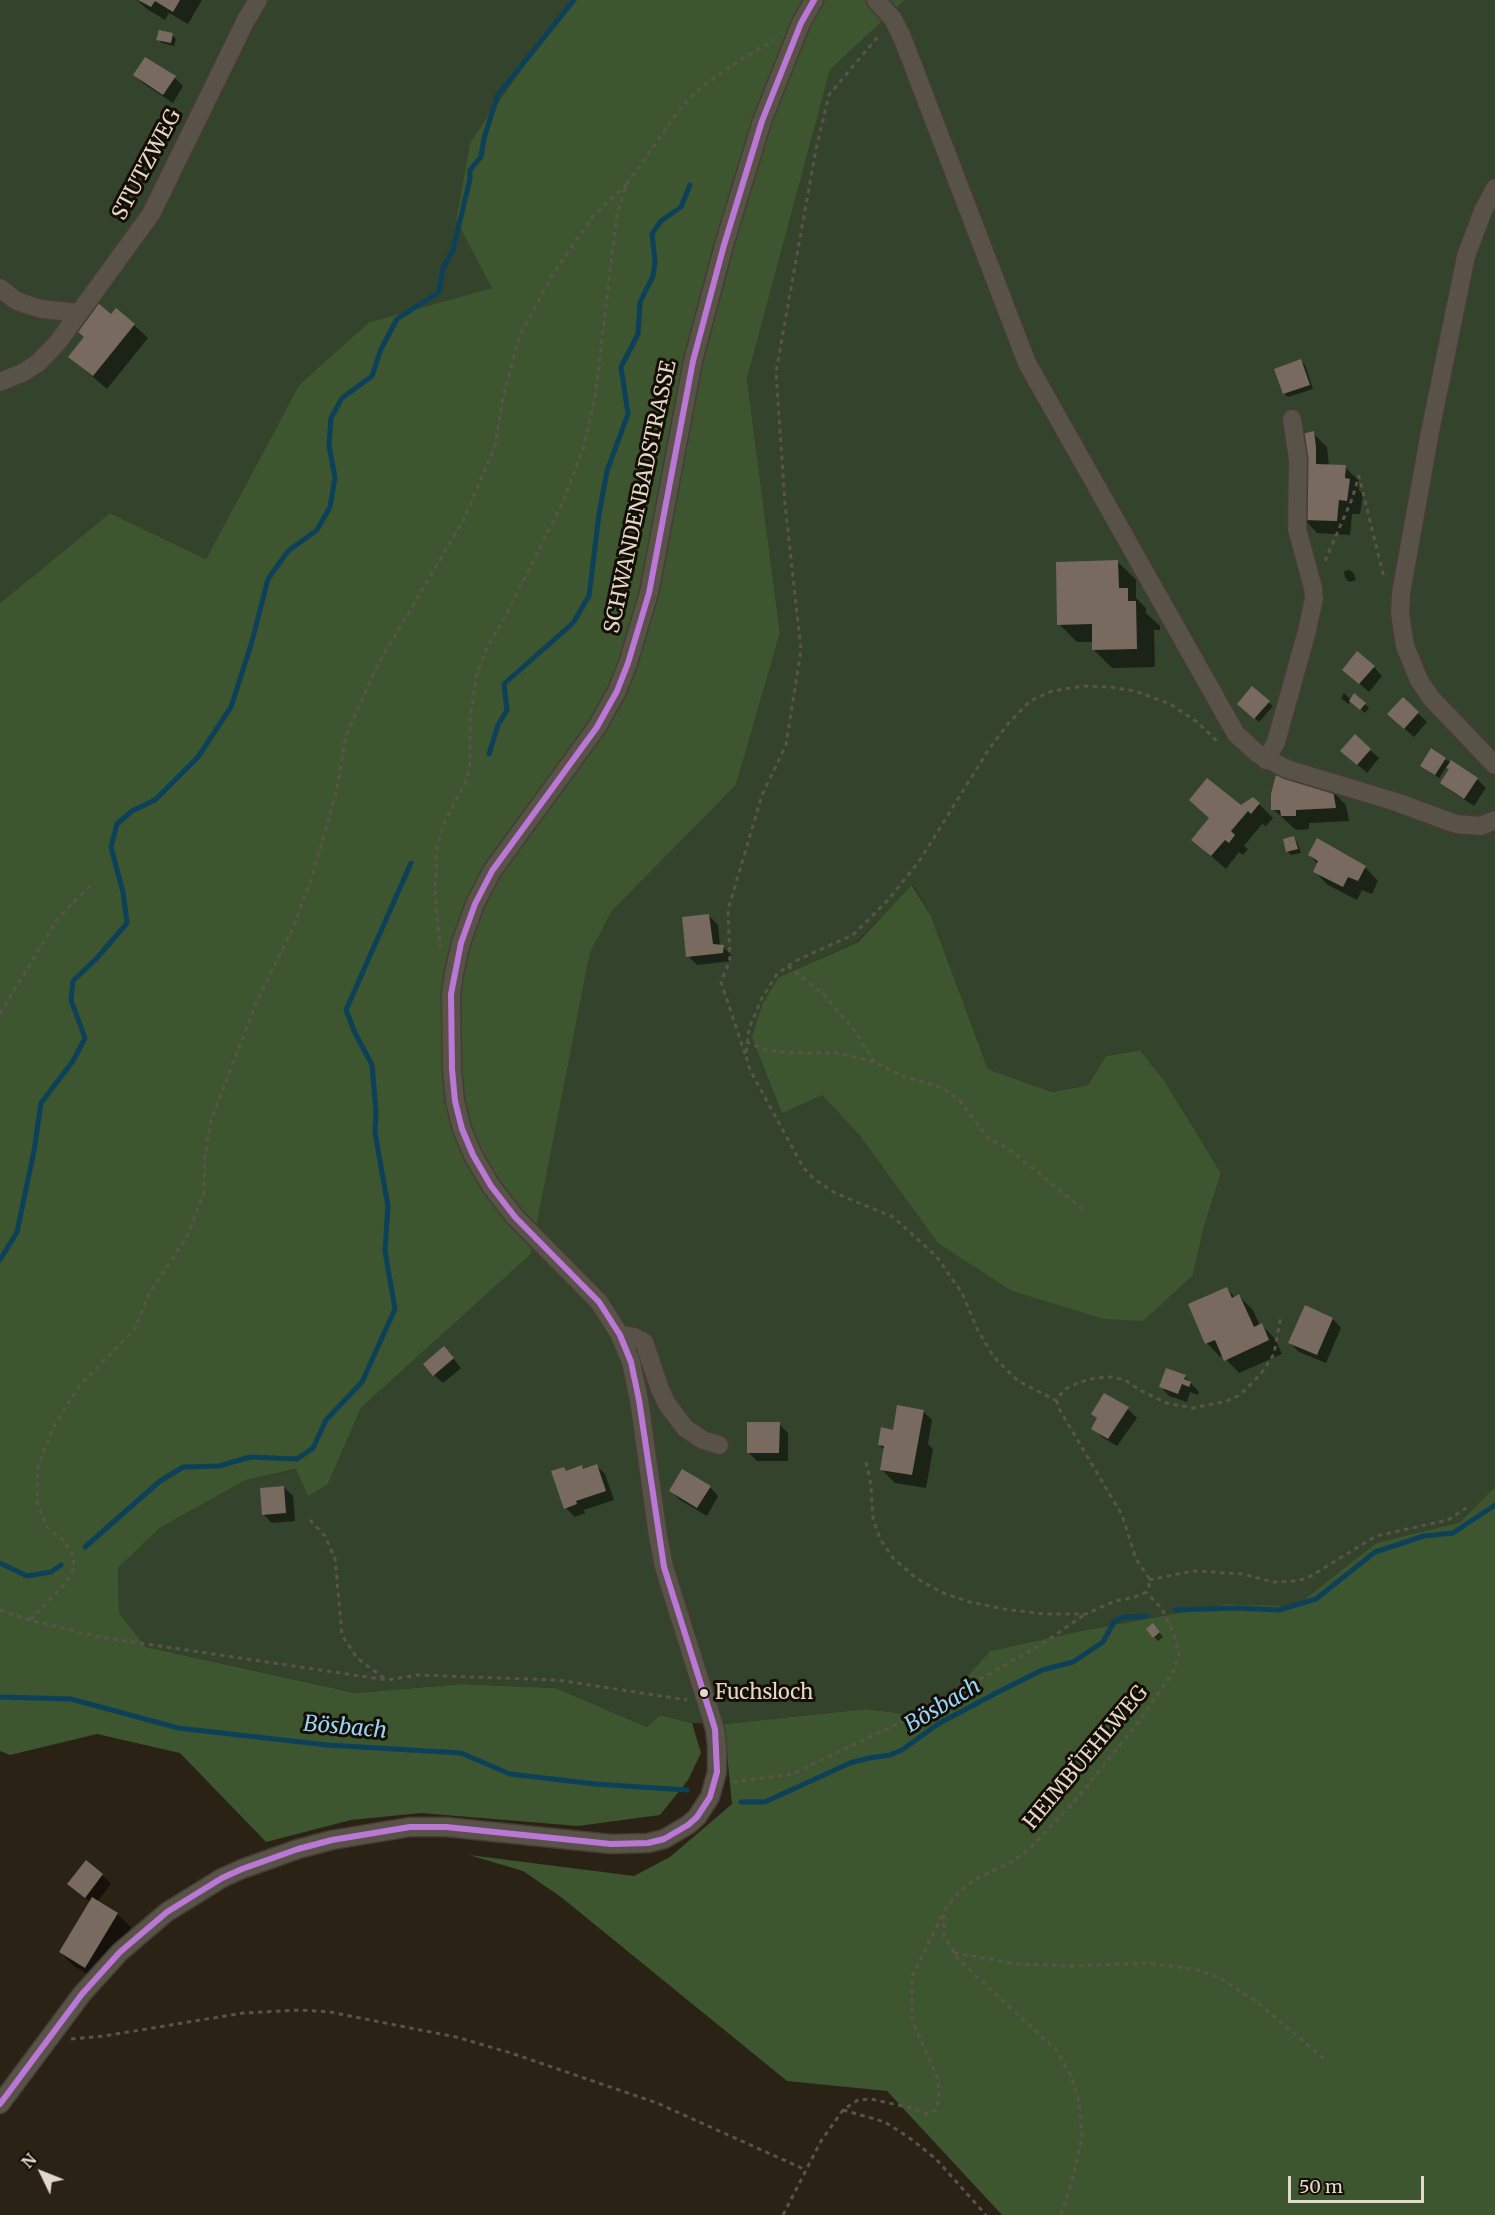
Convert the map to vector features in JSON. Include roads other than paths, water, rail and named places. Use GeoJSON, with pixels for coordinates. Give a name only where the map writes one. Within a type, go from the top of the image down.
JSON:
{"type":"FeatureCollection","features":[{"type":"Feature","properties":{"kind":"street","name":"STUTZWEG"},"geometry":{"type":"LineString","coordinates":[[0,382],[38,363],[58,342],[151,214],[258,0]]}},
{"type":"Feature","properties":{"kind":"street","name":"SCHWANDENBADSTRASSE"},"geometry":{"type":"LineString","coordinates":[[0,2104],[82,1994],[120,1952],[167,1912],[242,1869],[298,1849],[332,1840],[410,1827],[446,1827],[611,1844],[648,1843],[664,1839],[688,1825],[705,1806],[714,1785],[717,1772],[715,1729],[664,1567],[639,1400],[631,1362],[620,1335],[591,1292],[515,1217],[491,1186],[473,1155],[462,1129],[455,1101],[452,1069],[452,994],[454,972],[461,943],[475,904],[492,871],[597,727],[617,691],[628,663],[649,593],[693,361],[724,245],[762,121],[801,23],[814,0]]}},
{"type":"Feature","properties":{"kind":"street"},"geometry":{"type":"LineString","coordinates":[[876,0],[893,20],[902,37],[1027,363],[1196,659],[1228,721],[1244,744],[1266,759],[1287,769],[1396,802],[1456,824],[1481,826],[1495,820]]}},
{"type":"Feature","properties":{"kind":"street"},"geometry":{"type":"LineString","coordinates":[[1495,188],[1483,211],[1466,256],[1430,432],[1401,593],[1400,613],[1405,646],[1419,680],[1431,698],[1495,765]]}},
{"type":"Feature","properties":{"kind":"street"},"geometry":{"type":"LineString","coordinates":[[0,288],[15,300],[28,305],[79,313]]}},
{"type":"Feature","properties":{"kind":"street"},"geometry":{"type":"LineString","coordinates":[[1266,759],[1275,742],[1313,608],[1313,588],[1298,529],[1299,459],[1292,419]]}},
{"type":"Feature","properties":{"kind":"street"},"geometry":{"type":"LineString","coordinates":[[620,1335],[634,1337],[644,1342],[667,1404],[685,1428],[703,1440],[719,1445]]}},
{"type":"Feature","properties":{"kind":"waterway"},"geometry":{"type":"LineString","coordinates":[[0,1260],[17,1232],[34,1151],[41,1103],[73,1061],[85,1038],[71,1000],[73,981],[97,958],[127,923],[123,892],[111,847],[117,824],[132,811],[155,800],[198,757],[231,707],[251,645],[268,579],[288,551],[317,530],[330,507],[335,478],[329,445],[331,418],[342,398],[372,376],[381,349],[397,319],[439,292],[443,268],[453,250],[470,179],[470,170],[481,157],[484,138],[498,95],[574,0]]}},
{"type":"Feature","properties":{"kind":"waterway"},"geometry":{"type":"LineString","coordinates":[[489,754],[498,725],[507,710],[504,684],[573,623],[589,596],[607,471],[628,414],[621,367],[638,334],[640,302],[653,276],[655,261],[652,234],[661,221],[681,207],[690,185]]}},
{"type":"Feature","properties":{"kind":"waterway"},"geometry":{"type":"LineString","coordinates":[[85,1547],[160,1481],[183,1467],[219,1466],[250,1457],[297,1459],[313,1448],[326,1420],[362,1382],[395,1309],[385,1251],[388,1206],[375,1133],[376,1111],[372,1065],[346,1010],[411,863]]}},
{"type":"Feature","properties":{"kind":"waterway","name":"Bösbach"},"geometry":{"type":"LineString","coordinates":[[1175,1610],[1237,1608],[1279,1610],[1316,1599],[1375,1552],[1424,1536],[1453,1533],[1495,1505]]}},
{"type":"Feature","properties":{"kind":"waterway"},"geometry":{"type":"LineString","coordinates":[[0,1563],[27,1576],[51,1572],[61,1565]]}},
{"type":"Feature","properties":{"kind":"waterway","name":"Bösbach"},"geometry":{"type":"LineString","coordinates":[[741,1802],[765,1802],[850,1763],[890,1755],[902,1750],[938,1724],[1000,1691],[1042,1670],[1073,1662],[1103,1642],[1114,1622],[1124,1617],[1147,1616]]}},
{"type":"Feature","properties":{"kind":"waterway","name":"Bösbach"},"geometry":{"type":"LineString","coordinates":[[0,1697],[71,1699],[178,1728],[327,1745],[461,1753],[510,1774],[595,1784],[687,1790]]}},
{"type":"Feature","properties":{"kind":"place","name":"Fuchsloch"},"geometry":{"type":"Point","coordinates":[704,1693]}}]}
